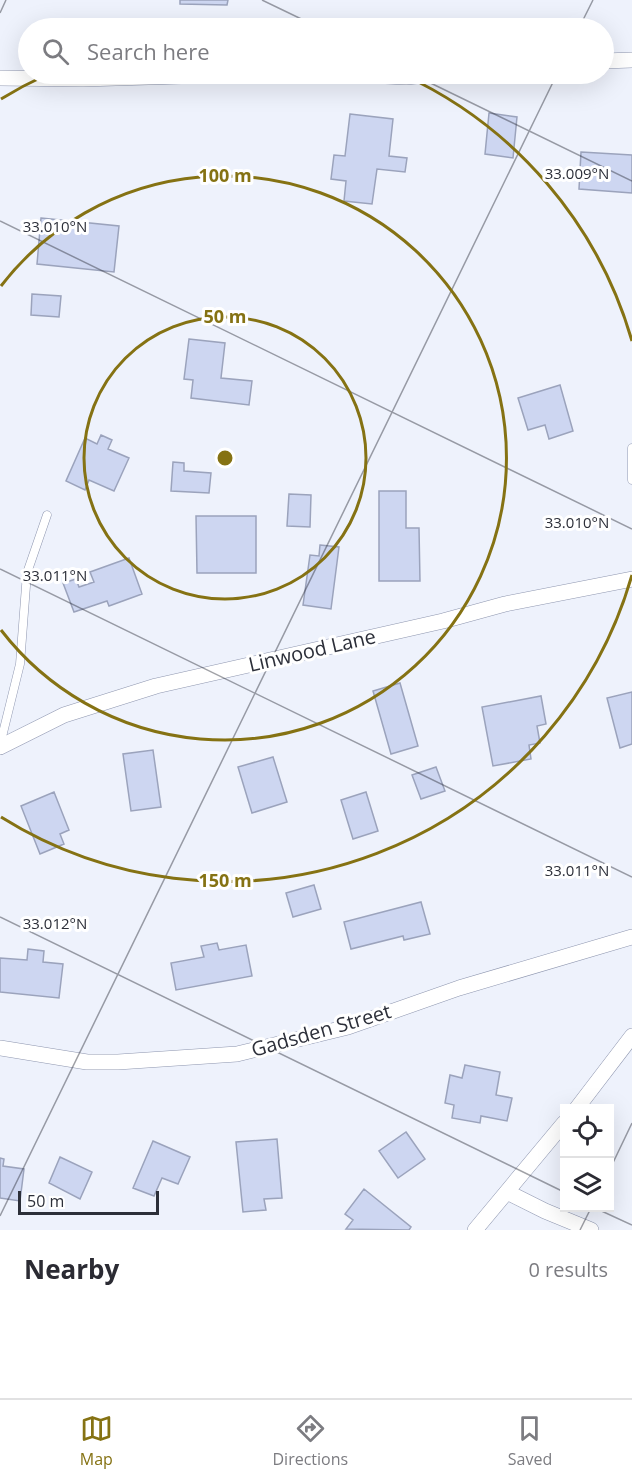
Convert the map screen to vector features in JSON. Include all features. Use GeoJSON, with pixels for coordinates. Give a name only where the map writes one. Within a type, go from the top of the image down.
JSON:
{"type":"FeatureCollection","features":[{"type":"Feature","properties":{"kind":"street"},"geometry":{"type":"LineString","coordinates":[[614,61],[632,60]]}},
{"type":"Feature","properties":{"kind":"street"},"geometry":{"type":"LineString","coordinates":[[0,78],[18,78]]}},
{"type":"Feature","properties":{"kind":"street","name":"Linwood Lane"},"geometry":{"type":"LineString","coordinates":[[0,746],[64,716],[156,686],[443,621],[505,604],[632,579]]}},
{"type":"Feature","properties":{"kind":"street","name":"Gadsden Street"},"geometry":{"type":"LineString","coordinates":[[0,1048],[87,1062],[237,1054],[348,1027],[459,988],[632,937]]}},
{"type":"Feature","properties":{"kind":"street"},"geometry":{"type":"LineString","coordinates":[[580,1104],[632,1036]]}},
{"type":"Feature","properties":{"kind":"street"},"geometry":{"type":"LineString","coordinates":[[475,1230],[560,1128]]}},
{"type":"Feature","properties":{"kind":"street"},"geometry":{"type":"LineString","coordinates":[[507,1192],[591,1230]]}},
{"type":"Feature","properties":{"kind":"lane"},"geometry":{"type":"LineString","coordinates":[[632,448],[632,480]]}},
{"type":"Feature","properties":{"kind":"lane"},"geometry":{"type":"LineString","coordinates":[[0,746],[20,664],[27,573],[47,515]]}},
{"type":"Feature","properties":{"kind":"building"},"geometry":{"type":"Polygon","coordinates":[[[180,0],[228,0],[227,5],[180,4],[180,0]]]}},
{"type":"Feature","properties":{"kind":"building"},"geometry":{"type":"Polygon","coordinates":[[[489,113],[517,117],[513,158],[485,154],[489,113]]]}},
{"type":"Feature","properties":{"kind":"building"},"geometry":{"type":"Polygon","coordinates":[[[350,114],[393,119],[389,156],[407,158],[405,172],[377,169],[372,204],[344,201],[346,181],[331,179],[334,155],[345,156],[350,114]]]}},
{"type":"Feature","properties":{"kind":"building"},"geometry":{"type":"Polygon","coordinates":[[[581,152],[632,155],[632,193],[579,189],[581,152]]]}},
{"type":"Feature","properties":{"kind":"building"},"geometry":{"type":"Polygon","coordinates":[[[41,218],[119,226],[114,272],[37,264],[41,218]]]}},
{"type":"Feature","properties":{"kind":"building"},"geometry":{"type":"Polygon","coordinates":[[[32,294],[61,296],[59,317],[31,315],[32,294]]]}},
{"type":"Feature","properties":{"kind":"building"},"geometry":{"type":"Polygon","coordinates":[[[189,339],[225,343],[221,378],[252,381],[249,405],[191,398],[193,380],[184,379],[189,339]]]}},
{"type":"Feature","properties":{"kind":"building"},"geometry":{"type":"Polygon","coordinates":[[[560,385],[573,431],[549,439],[545,425],[528,430],[518,398],[560,385]]]}},
{"type":"Feature","properties":{"kind":"building"},"geometry":{"type":"Polygon","coordinates":[[[101,435],[112,440],[108,449],[129,458],[114,491],[89,480],[85,490],[66,481],[85,438],[97,444],[101,435]]]}},
{"type":"Feature","properties":{"kind":"building"},"geometry":{"type":"Polygon","coordinates":[[[173,462],[184,463],[184,471],[211,473],[209,493],[171,491],[173,462]]]}},
{"type":"Feature","properties":{"kind":"building"},"geometry":{"type":"Polygon","coordinates":[[[379,491],[406,491],[406,528],[419,528],[420,581],[379,581],[379,491]]]}},
{"type":"Feature","properties":{"kind":"building"},"geometry":{"type":"Polygon","coordinates":[[[289,494],[311,495],[310,527],[287,526],[289,494]]]}},
{"type":"Feature","properties":{"kind":"building"},"geometry":{"type":"Polygon","coordinates":[[[196,516],[256,516],[256,573],[197,573],[196,516]]]}},
{"type":"Feature","properties":{"kind":"building"},"geometry":{"type":"Polygon","coordinates":[[[320,545],[339,547],[331,609],[303,605],[310,555],[319,556],[320,545]]]}},
{"type":"Feature","properties":{"kind":"building"},"geometry":{"type":"Polygon","coordinates":[[[129,558],[142,594],[109,606],[107,601],[74,612],[63,583],[76,579],[79,587],[94,582],[90,572],[129,558]]]}},
{"type":"Feature","properties":{"kind":"building"},"geometry":{"type":"Polygon","coordinates":[[[400,683],[418,746],[391,754],[373,691],[400,683]]]}},
{"type":"Feature","properties":{"kind":"building"},"geometry":{"type":"Polygon","coordinates":[[[632,692],[632,744],[620,748],[607,698],[632,692]]]}},
{"type":"Feature","properties":{"kind":"building"},"geometry":{"type":"Polygon","coordinates":[[[541,696],[546,724],[537,726],[540,743],[529,745],[531,759],[493,766],[482,707],[541,696]]]}},
{"type":"Feature","properties":{"kind":"building"},"geometry":{"type":"Polygon","coordinates":[[[153,750],[161,807],[131,811],[123,754],[153,750]]]}},
{"type":"Feature","properties":{"kind":"building"},"geometry":{"type":"Polygon","coordinates":[[[273,757],[287,802],[252,813],[238,767],[273,757]]]}},
{"type":"Feature","properties":{"kind":"building"},"geometry":{"type":"Polygon","coordinates":[[[436,767],[445,791],[421,799],[412,775],[436,767]]]}},
{"type":"Feature","properties":{"kind":"building"},"geometry":{"type":"Polygon","coordinates":[[[54,792],[69,830],[60,834],[64,844],[40,854],[21,806],[54,792]]]}},
{"type":"Feature","properties":{"kind":"building"},"geometry":{"type":"Polygon","coordinates":[[[366,792],[378,831],[353,839],[341,800],[366,792]]]}},
{"type":"Feature","properties":{"kind":"building"},"geometry":{"type":"Polygon","coordinates":[[[314,885],[321,909],[293,917],[286,893],[314,885]]]}},
{"type":"Feature","properties":{"kind":"building"},"geometry":{"type":"Polygon","coordinates":[[[421,902],[430,934],[404,940],[403,936],[351,949],[344,922],[421,902]]]}},
{"type":"Feature","properties":{"kind":"building"},"geometry":{"type":"Polygon","coordinates":[[[217,943],[219,950],[246,945],[252,976],[176,990],[171,963],[204,957],[201,946],[217,943]]]}},
{"type":"Feature","properties":{"kind":"building"},"geometry":{"type":"Polygon","coordinates":[[[28,949],[44,951],[43,962],[63,964],[59,998],[0,992],[0,958],[27,960],[28,949]]]}},
{"type":"Feature","properties":{"kind":"building"},"geometry":{"type":"Polygon","coordinates":[[[465,1065],[500,1072],[496,1095],[512,1098],[507,1121],[481,1116],[480,1123],[452,1118],[454,1105],[445,1103],[450,1075],[462,1078],[465,1065]]]}},
{"type":"Feature","properties":{"kind":"building"},"geometry":{"type":"Polygon","coordinates":[[[406,1132],[425,1159],[398,1178],[379,1151],[406,1132]]]}},
{"type":"Feature","properties":{"kind":"building"},"geometry":{"type":"Polygon","coordinates":[[[277,1139],[282,1198],[264,1199],[266,1210],[243,1212],[236,1142],[277,1139]]]}},
{"type":"Feature","properties":{"kind":"building"},"geometry":{"type":"Polygon","coordinates":[[[153,1141],[190,1157],[178,1184],[162,1178],[154,1196],[133,1188],[153,1141]]]}},
{"type":"Feature","properties":{"kind":"building"},"geometry":{"type":"Polygon","coordinates":[[[60,1157],[92,1172],[80,1199],[49,1183],[60,1157]]]}},
{"type":"Feature","properties":{"kind":"building"},"geometry":{"type":"Polygon","coordinates":[[[0,1158],[4,1159],[3,1166],[24,1169],[20,1201],[0,1198],[0,1158]]]}},
{"type":"Feature","properties":{"kind":"building"},"geometry":{"type":"Polygon","coordinates":[[[364,1189],[411,1227],[409,1230],[346,1229],[353,1220],[345,1214],[364,1189]]]}}]}
